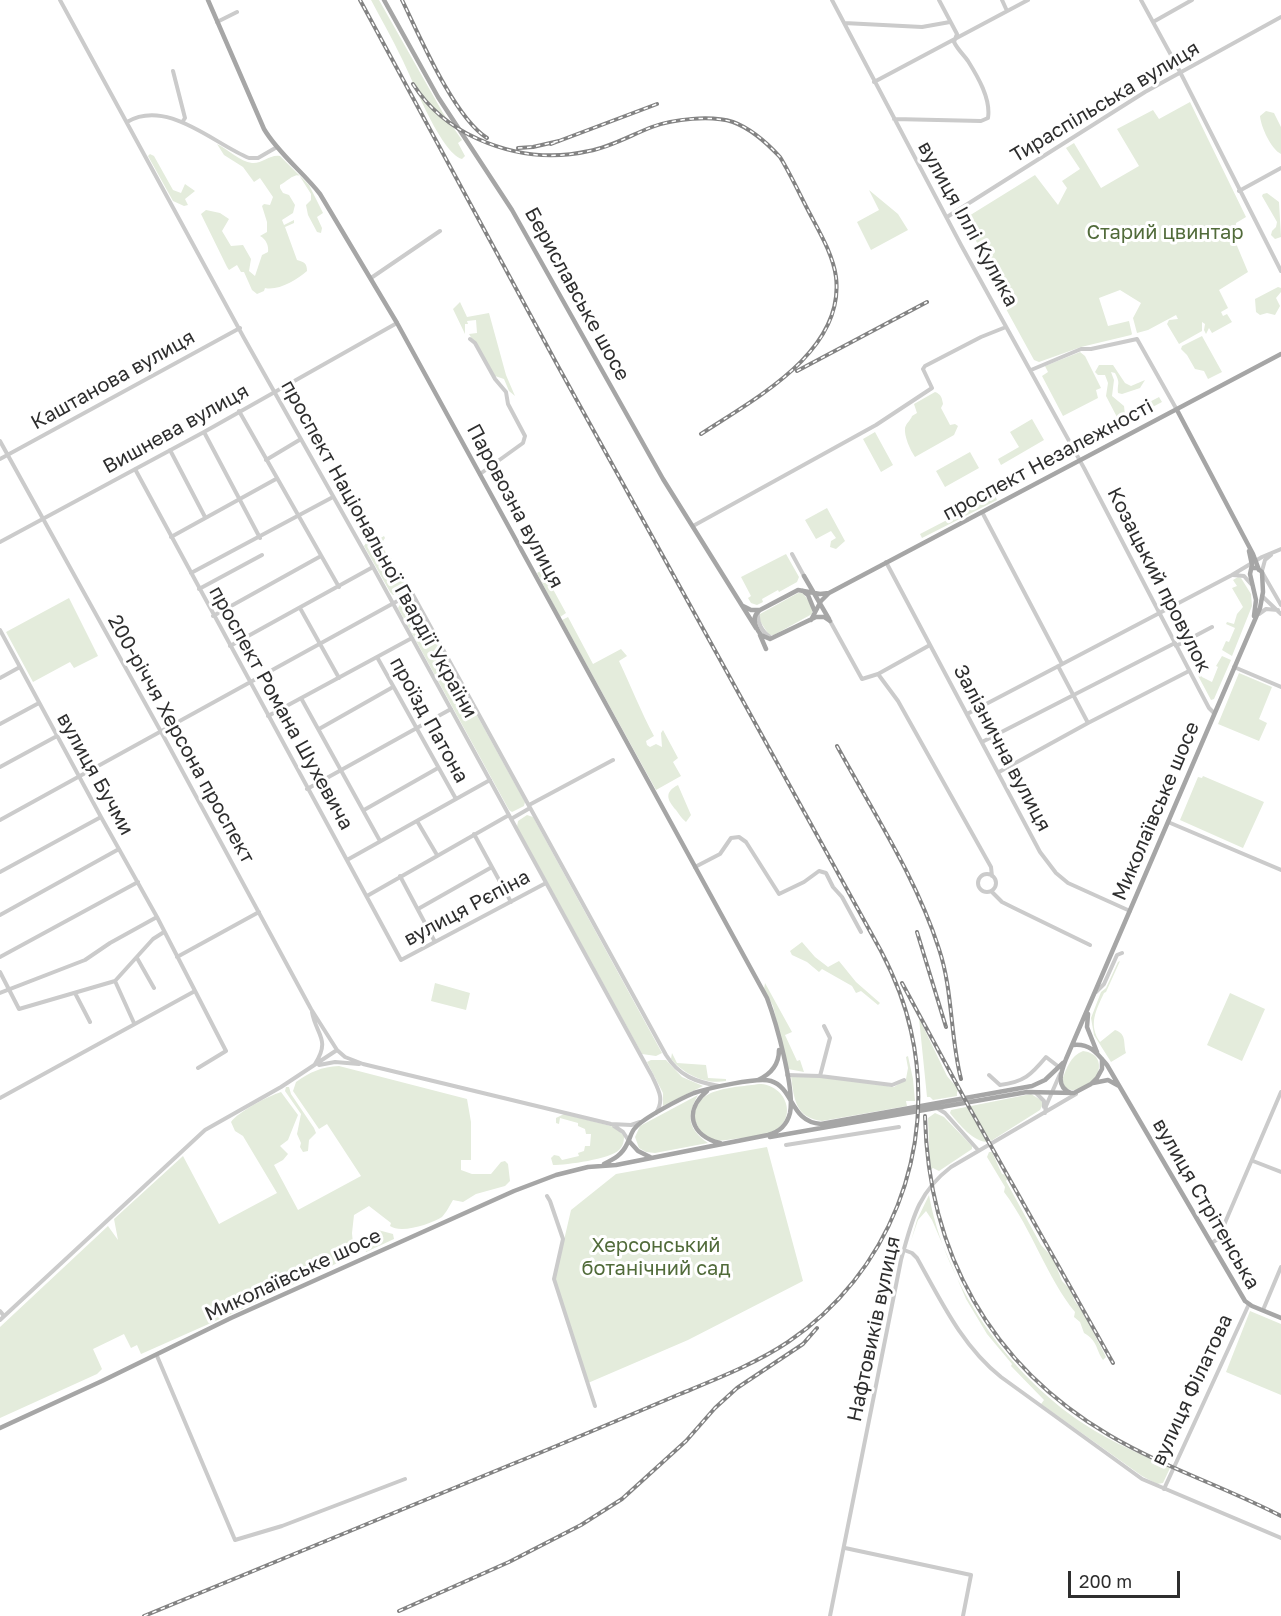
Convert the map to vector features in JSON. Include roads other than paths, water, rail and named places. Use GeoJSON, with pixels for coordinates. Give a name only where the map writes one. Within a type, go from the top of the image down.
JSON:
{"type":"FeatureCollection","features":[{"type":"Feature","properties":{"kind":"main road","name":"Паровозна вулиця"},"geometry":{"type":"LineString","coordinates":[[208,0],[264,129],[277,147],[307,177],[320,194],[398,323],[767,998],[773,1014],[790,1102]]}},
{"type":"Feature","properties":{"kind":"main road","name":"Бериславське шосе"},"geometry":{"type":"LineString","coordinates":[[384,0],[438,97],[512,210],[663,479],[757,631]]}},
{"type":"Feature","properties":{"kind":"main road","name":"проспект Незалежності"},"geometry":{"type":"LineString","coordinates":[[814,616],[820,603],[829,593],[1281,354]]}},
{"type":"Feature","properties":{"kind":"main road"},"geometry":{"type":"LineString","coordinates":[[1176,410],[1249,548],[1254,563],[1260,608],[1251,627]]}},
{"type":"Feature","properties":{"kind":"main road"},"geometry":{"type":"LineString","coordinates":[[1251,627],[1259,591],[1250,573],[1254,563]]}},
{"type":"Feature","properties":{"kind":"main road"},"geometry":{"type":"LineString","coordinates":[[741,605],[749,610],[760,610],[800,590],[804,576]]}},
{"type":"Feature","properties":{"kind":"main road"},"geometry":{"type":"LineString","coordinates":[[804,576],[830,621]]}},
{"type":"Feature","properties":{"kind":"main road","name":"проспект Незалежності"},"geometry":{"type":"LineString","coordinates":[[800,590],[829,593]]}},
{"type":"Feature","properties":{"kind":"main road"},"geometry":{"type":"LineString","coordinates":[[800,590],[808,595],[814,607],[814,616]]}},
{"type":"Feature","properties":{"kind":"main road"},"geometry":{"type":"LineString","coordinates":[[760,610],[755,617],[757,631],[766,649],[776,638],[814,616],[821,616],[830,621]]}},
{"type":"Feature","properties":{"kind":"main road","name":"Миколаївське шосе"},"geometry":{"type":"LineString","coordinates":[[1073,1045],[1251,627]]}},
{"type":"Feature","properties":{"kind":"main road"},"geometry":{"type":"LineString","coordinates":[[757,631],[766,639],[776,638]]}},
{"type":"Feature","properties":{"kind":"main road","name":"Миколаївське шосе"},"geometry":{"type":"LineString","coordinates":[[1089,1006],[1088,1027],[1096,1052]]}},
{"type":"Feature","properties":{"kind":"main road","name":"Паровозна вулиця"},"geometry":{"type":"LineString","coordinates":[[755,1081],[769,1074],[777,1064],[778,1039]]}},
{"type":"Feature","properties":{"kind":"main road"},"geometry":{"type":"LineString","coordinates":[[710,1089],[695,1104],[693,1121],[701,1135],[710,1141],[723,1144],[1034,1092],[1071,1093],[1082,1090],[1101,1074],[1102,1059],[1096,1052],[1084,1046],[1073,1045],[1061,1069],[1061,1085],[1071,1093]]}},
{"type":"Feature","properties":{"kind":"main road","name":"вулиця Стрітенська"},"geometry":{"type":"LineString","coordinates":[[1102,1059],[1121,1087],[1248,1304],[1281,1318]]}},
{"type":"Feature","properties":{"kind":"main road"},"geometry":{"type":"LineString","coordinates":[[643,1121],[692,1094],[755,1081],[774,1083],[783,1089],[800,1116],[817,1124],[1032,1086],[1061,1069]]}},
{"type":"Feature","properties":{"kind":"main road"},"geometry":{"type":"LineString","coordinates":[[1091,1084],[1108,1080],[1121,1087]]}},
{"type":"Feature","properties":{"kind":"main road"},"geometry":{"type":"LineString","coordinates":[[742,1141],[779,1130],[788,1118],[790,1102]]}},
{"type":"Feature","properties":{"kind":"main road","name":"Миколаївське шосе"},"geometry":{"type":"LineString","coordinates":[[603,1165],[620,1155],[633,1130],[643,1121]]}},
{"type":"Feature","properties":{"kind":"main road"},"geometry":{"type":"LineString","coordinates":[[629,1141],[638,1151],[653,1157]]}},
{"type":"Feature","properties":{"kind":"main road","name":"Миколаївське шосе"},"geometry":{"type":"LineString","coordinates":[[0,1428],[156,1356],[231,1318],[513,1191],[556,1175],[723,1144]]}},
{"type":"Feature","properties":{"kind":"street","name":"проспект Національної Гвардії України"},"geometry":{"type":"LineString","coordinates":[[60,0],[656,1084],[661,1097],[660,1107],[655,1114]]}},
{"type":"Feature","properties":{"kind":"street","name":"вулиця Іллі Кулика"},"geometry":{"type":"LineString","coordinates":[[832,0],[894,119],[1080,460]]}},
{"type":"Feature","properties":{"kind":"street"},"geometry":{"type":"LineString","coordinates":[[894,119],[981,121],[987,120],[989,115],[984,93],[967,60],[954,42],[957,34],[939,0]]}},
{"type":"Feature","properties":{"kind":"street"},"geometry":{"type":"LineString","coordinates":[[1002,0],[1008,11]]}},
{"type":"Feature","properties":{"kind":"street"},"geometry":{"type":"LineString","coordinates":[[874,81],[1028,0]]}},
{"type":"Feature","properties":{"kind":"street"},"geometry":{"type":"LineString","coordinates":[[1141,0],[1281,271]]}},
{"type":"Feature","properties":{"kind":"street"},"geometry":{"type":"LineString","coordinates":[[1153,22],[1192,0]]}},
{"type":"Feature","properties":{"kind":"street"},"geometry":{"type":"LineString","coordinates":[[217,22],[237,12]]}},
{"type":"Feature","properties":{"kind":"street","name":"Тираспільська вулиця"},"geometry":{"type":"LineString","coordinates":[[947,217],[1111,112],[1281,17]]}},
{"type":"Feature","properties":{"kind":"street"},"geometry":{"type":"LineString","coordinates":[[844,23],[922,27],[950,22]]}},
{"type":"Feature","properties":{"kind":"street"},"geometry":{"type":"LineString","coordinates":[[173,71],[185,118],[183,121]]}},
{"type":"Feature","properties":{"kind":"street"},"geometry":{"type":"LineString","coordinates":[[127,122],[136,117],[148,116],[183,121],[249,158],[258,158],[277,147]]}},
{"type":"Feature","properties":{"kind":"street"},"geometry":{"type":"LineString","coordinates":[[1239,190],[1281,168]]}},
{"type":"Feature","properties":{"kind":"street"},"geometry":{"type":"LineString","coordinates":[[371,278],[440,231]]}},
{"type":"Feature","properties":{"kind":"street","name":"Вишнева вулиця"},"geometry":{"type":"LineString","coordinates":[[0,542],[204,432],[398,323]]}},
{"type":"Feature","properties":{"kind":"street"},"geometry":{"type":"LineString","coordinates":[[693,526],[905,407],[932,388],[923,369],[925,366],[981,337],[1007,327]]}},
{"type":"Feature","properties":{"kind":"street","name":"Каштанова вулиця"},"geometry":{"type":"LineString","coordinates":[[0,459],[240,328]]}},
{"type":"Feature","properties":{"kind":"street"},"geometry":{"type":"LineString","coordinates":[[470,339],[475,343],[495,379],[506,392],[508,404],[525,436],[523,443],[480,474]]}},
{"type":"Feature","properties":{"kind":"street"},"geometry":{"type":"LineString","coordinates":[[1031,370],[1082,349],[1137,339],[1176,410]]}},
{"type":"Feature","properties":{"kind":"street"},"geometry":{"type":"LineString","coordinates":[[238,411],[339,587]]}},
{"type":"Feature","properties":{"kind":"street"},"geometry":{"type":"LineString","coordinates":[[204,432],[260,538]]}},
{"type":"Feature","properties":{"kind":"street"},"geometry":{"type":"LineString","coordinates":[[266,460],[301,439]]}},
{"type":"Feature","properties":{"kind":"street","name":"200-річчя Херсона проспект"},"geometry":{"type":"LineString","coordinates":[[0,441],[161,731],[311,1009],[337,1050]]}},
{"type":"Feature","properties":{"kind":"street"},"geometry":{"type":"LineString","coordinates":[[170,450],[206,517]]}},
{"type":"Feature","properties":{"kind":"street","name":"Козацький провулок"},"geometry":{"type":"LineString","coordinates":[[1080,460],[1175,645],[1209,708],[1214,713]]}},
{"type":"Feature","properties":{"kind":"street","name":"проспект Романа Шухевича"},"geometry":{"type":"LineString","coordinates":[[135,469],[401,960]]}},
{"type":"Feature","properties":{"kind":"street"},"geometry":{"type":"LineString","coordinates":[[171,537],[276,479]]}},
{"type":"Feature","properties":{"kind":"street"},"geometry":{"type":"LineString","coordinates":[[191,573],[333,497]]}},
{"type":"Feature","properties":{"kind":"street"},"geometry":{"type":"LineString","coordinates":[[982,512],[1088,723]]}},
{"type":"Feature","properties":{"kind":"street"},"geometry":{"type":"LineString","coordinates":[[967,714],[1281,549]]}},
{"type":"Feature","properties":{"kind":"street"},"geometry":{"type":"LineString","coordinates":[[792,554],[804,576]]}},
{"type":"Feature","properties":{"kind":"street"},"geometry":{"type":"LineString","coordinates":[[199,589],[262,555]]}},
{"type":"Feature","properties":{"kind":"street"},"geometry":{"type":"LineString","coordinates":[[213,616],[321,556]]}},
{"type":"Feature","properties":{"kind":"street"},"geometry":{"type":"LineString","coordinates":[[1254,563],[1264,564],[1268,556]]}},
{"type":"Feature","properties":{"kind":"street"},"geometry":{"type":"LineString","coordinates":[[1254,563],[1268,556]]}},
{"type":"Feature","properties":{"kind":"street","name":"Залізнична вулиця"},"geometry":{"type":"LineString","coordinates":[[886,562],[1040,852],[1056,873],[1075,886],[1130,911]]}},
{"type":"Feature","properties":{"kind":"street"},"geometry":{"type":"LineString","coordinates":[[1254,563],[1281,605]]}},
{"type":"Feature","properties":{"kind":"street"},"geometry":{"type":"LineString","coordinates":[[230,646],[373,567]]}},
{"type":"Feature","properties":{"kind":"street"},"geometry":{"type":"LineString","coordinates":[[1232,575],[1246,577],[1279,612]]}},
{"type":"Feature","properties":{"kind":"street","name":"проспект Національної Гвардії України"},"geometry":{"type":"LineString","coordinates":[[393,603],[412,593],[672,1065],[682,1074],[696,1081],[723,1086]]}},
{"type":"Feature","properties":{"kind":"street"},"geometry":{"type":"LineString","coordinates":[[0,820],[393,603]]}},
{"type":"Feature","properties":{"kind":"street"},"geometry":{"type":"LineString","coordinates":[[300,608],[339,678]]}},
{"type":"Feature","properties":{"kind":"street"},"geometry":{"type":"LineString","coordinates":[[1251,627],[1261,612],[1269,609],[1279,612]]}},
{"type":"Feature","properties":{"kind":"street"},"geometry":{"type":"LineString","coordinates":[[760,610],[758,619],[764,632],[776,638]]}},
{"type":"Feature","properties":{"kind":"street"},"geometry":{"type":"LineString","coordinates":[[830,621],[862,680],[878,675],[930,645]]}},
{"type":"Feature","properties":{"kind":"street"},"geometry":{"type":"LineString","coordinates":[[982,742],[1212,627]]}},
{"type":"Feature","properties":{"kind":"street","name":"вулиця Бучми"},"geometry":{"type":"LineString","coordinates":[[0,631],[157,917],[226,1052],[198,1068]]}},
{"type":"Feature","properties":{"kind":"street"},"geometry":{"type":"LineString","coordinates":[[268,716],[412,638]]}},
{"type":"Feature","properties":{"kind":"street","name":"проїзд Патона"},"geometry":{"type":"LineString","coordinates":[[377,657],[456,799]]}},
{"type":"Feature","properties":{"kind":"street"},"geometry":{"type":"LineString","coordinates":[[0,678],[20,667]]}},
{"type":"Feature","properties":{"kind":"street"},"geometry":{"type":"LineString","coordinates":[[1234,667],[1281,687]]}},
{"type":"Feature","properties":{"kind":"street"},"geometry":{"type":"LineString","coordinates":[[999,772],[1189,671]]}},
{"type":"Feature","properties":{"kind":"street"},"geometry":{"type":"LineString","coordinates":[[878,675],[898,700],[991,867],[996,884],[992,892]]}},
{"type":"Feature","properties":{"kind":"street"},"geometry":{"type":"LineString","coordinates":[[319,729],[393,687]]}},
{"type":"Feature","properties":{"kind":"street"},"geometry":{"type":"LineString","coordinates":[[301,698],[380,842]]}},
{"type":"Feature","properties":{"kind":"street"},"geometry":{"type":"LineString","coordinates":[[0,724],[39,703]]}},
{"type":"Feature","properties":{"kind":"street"},"geometry":{"type":"LineString","coordinates":[[308,789],[451,710]]}},
{"type":"Feature","properties":{"kind":"street"},"geometry":{"type":"LineString","coordinates":[[0,767],[57,736]]}},
{"type":"Feature","properties":{"kind":"street"},"geometry":{"type":"LineString","coordinates":[[367,896],[474,834],[510,817],[613,760]]}},
{"type":"Feature","properties":{"kind":"street"},"geometry":{"type":"LineString","coordinates":[[363,810],[438,768]]}},
{"type":"Feature","properties":{"kind":"street"},"geometry":{"type":"LineString","coordinates":[[347,860],[490,780]]}},
{"type":"Feature","properties":{"kind":"street"},"geometry":{"type":"LineString","coordinates":[[0,872],[101,817]]}},
{"type":"Feature","properties":{"kind":"street"},"geometry":{"type":"LineString","coordinates":[[417,820],[437,855]]}},
{"type":"Feature","properties":{"kind":"street"},"geometry":{"type":"LineString","coordinates":[[1168,822],[1281,870]]}},
{"type":"Feature","properties":{"kind":"street"},"geometry":{"type":"LineString","coordinates":[[474,834],[511,902]]}},
{"type":"Feature","properties":{"kind":"street"},"geometry":{"type":"LineString","coordinates":[[694,867],[720,854],[731,838],[739,837],[746,842],[779,894],[804,882],[819,871],[826,873],[861,932]]}},
{"type":"Feature","properties":{"kind":"street"},"geometry":{"type":"LineString","coordinates":[[0,915],[119,849]]}},
{"type":"Feature","properties":{"kind":"street"},"geometry":{"type":"LineString","coordinates":[[418,909],[492,867]]}},
{"type":"Feature","properties":{"kind":"street"},"geometry":{"type":"LineString","coordinates":[[992,876],[983,875],[977,882],[981,891],[992,892]]}},
{"type":"Feature","properties":{"kind":"street"},"geometry":{"type":"LineString","coordinates":[[400,876],[435,942]]}},
{"type":"Feature","properties":{"kind":"street"},"geometry":{"type":"LineString","coordinates":[[0,957],[138,882]]}},
{"type":"Feature","properties":{"kind":"street","name":"вулиця Рєпіна"},"geometry":{"type":"LineString","coordinates":[[401,960],[546,883]]}},
{"type":"Feature","properties":{"kind":"street"},"geometry":{"type":"LineString","coordinates":[[992,892],[1002,902],[1090,945]]}},
{"type":"Feature","properties":{"kind":"street"},"geometry":{"type":"LineString","coordinates":[[177,957],[259,912]]}},
{"type":"Feature","properties":{"kind":"street"},"geometry":{"type":"LineString","coordinates":[[0,993],[85,960],[157,917]]}},
{"type":"Feature","properties":{"kind":"street"},"geometry":{"type":"LineString","coordinates":[[0,972],[19,1009],[115,981],[153,939],[164,932]]}},
{"type":"Feature","properties":{"kind":"street"},"geometry":{"type":"LineString","coordinates":[[1095,993],[1104,984],[1116,958],[1122,953]]}},
{"type":"Feature","properties":{"kind":"street"},"geometry":{"type":"LineString","coordinates":[[137,958],[154,988]]}},
{"type":"Feature","properties":{"kind":"street"},"geometry":{"type":"LineString","coordinates":[[115,981],[134,1023]]}},
{"type":"Feature","properties":{"kind":"street"},"geometry":{"type":"LineString","coordinates":[[0,1098],[195,991]]}},
{"type":"Feature","properties":{"kind":"street"},"geometry":{"type":"LineString","coordinates":[[75,993],[90,1022]]}},
{"type":"Feature","properties":{"kind":"street"},"geometry":{"type":"LineString","coordinates":[[311,1009],[323,1041],[321,1054],[312,1068]]}},
{"type":"Feature","properties":{"kind":"street"},"geometry":{"type":"LineString","coordinates":[[820,1076],[824,1053],[830,1038],[824,1026]]}},
{"type":"Feature","properties":{"kind":"street"},"geometry":{"type":"LineString","coordinates":[[0,1311],[2,1318],[205,1130],[312,1068],[337,1050],[345,1057],[363,1065]]}},
{"type":"Feature","properties":{"kind":"street"},"geometry":{"type":"LineString","coordinates":[[989,1075],[1000,1085],[1020,1081],[1046,1057],[1061,1069],[1045,1110]]}},
{"type":"Feature","properties":{"kind":"street"},"geometry":{"type":"LineString","coordinates":[[312,1068],[335,1062],[363,1065],[611,1124],[631,1125],[643,1121]]}},
{"type":"Feature","properties":{"kind":"street"},"geometry":{"type":"LineString","coordinates":[[786,1075],[820,1076],[892,1085],[904,1080]]}},
{"type":"Feature","properties":{"kind":"street","name":"Нафтовиків вулиця"},"geometry":{"type":"LineString","coordinates":[[831,1616],[904,1250],[914,1216],[927,1190],[943,1173],[978,1150],[1082,1090]]}},
{"type":"Feature","properties":{"kind":"street"},"geometry":{"type":"LineString","coordinates":[[1034,1092],[1044,1101],[1045,1110]]}},
{"type":"Feature","properties":{"kind":"street"},"geometry":{"type":"LineString","coordinates":[[1213,1242],[1218,1239],[1281,1092]]}},
{"type":"Feature","properties":{"kind":"street"},"geometry":{"type":"LineString","coordinates":[[938,1108],[978,1150]]}},
{"type":"Feature","properties":{"kind":"street"},"geometry":{"type":"LineString","coordinates":[[611,1124],[623,1132],[629,1141]]}},
{"type":"Feature","properties":{"kind":"street"},"geometry":{"type":"LineString","coordinates":[[786,1145],[899,1127]]}},
{"type":"Feature","properties":{"kind":"street"},"geometry":{"type":"LineString","coordinates":[[1253,1161],[1281,1172]]}},
{"type":"Feature","properties":{"kind":"street"},"geometry":{"type":"LineString","coordinates":[[547,1196],[562,1239],[554,1280],[595,1406]]}},
{"type":"Feature","properties":{"kind":"street"},"geometry":{"type":"LineString","coordinates":[[904,1250],[915,1255],[959,1331],[983,1363],[1127,1469],[1164,1489],[1281,1538]]}},
{"type":"Feature","properties":{"kind":"street"},"geometry":{"type":"LineString","coordinates":[[1263,1311],[1281,1267]]}},
{"type":"Feature","properties":{"kind":"street","name":"вулиця Філатова"},"geometry":{"type":"LineString","coordinates":[[1164,1489],[1248,1304]]}},
{"type":"Feature","properties":{"kind":"street"},"geometry":{"type":"LineString","coordinates":[[156,1356],[235,1540],[282,1526],[405,1479]]}},
{"type":"Feature","properties":{"kind":"street"},"geometry":{"type":"LineString","coordinates":[[845,1548],[971,1575],[963,1616]]}},
{"type":"Feature","properties":{"kind":"railway"},"geometry":{"type":"LineString","coordinates":[[144,1616],[721,1377],[788,1342],[823,1314],[854,1281],[878,1245],[898,1206],[911,1164],[917,1120],[918,1076],[911,1031],[895,980],[886,960],[559,368],[360,0]]}},
{"type":"Feature","properties":{"kind":"railway"},"geometry":{"type":"LineString","coordinates":[[402,0],[450,95],[462,113],[487,138]]}},
{"type":"Feature","properties":{"kind":"railway"},"geometry":{"type":"LineString","coordinates":[[413,84],[433,109],[459,129],[478,139],[519,152],[546,155],[575,154],[605,147],[661,124],[703,118],[733,122],[747,128],[780,157],[829,252],[836,277],[835,304],[826,328],[811,350],[792,370],[769,389],[701,434]]}},
{"type":"Feature","properties":{"kind":"railway"},"geometry":{"type":"LineString","coordinates":[[551,144],[657,104]]}},
{"type":"Feature","properties":{"kind":"railway"},"geometry":{"type":"LineString","coordinates":[[518,148],[559,141]]}},
{"type":"Feature","properties":{"kind":"railway"},"geometry":{"type":"LineString","coordinates":[[797,371],[927,302]]}},
{"type":"Feature","properties":{"kind":"railway"},"geometry":{"type":"LineString","coordinates":[[837,746],[893,845],[929,922],[944,965],[961,1079]]}},
{"type":"Feature","properties":{"kind":"railway"},"geometry":{"type":"LineString","coordinates":[[917,932],[946,1027]]}},
{"type":"Feature","properties":{"kind":"railway"},"geometry":{"type":"LineString","coordinates":[[902,983],[1113,1363]]}},
{"type":"Feature","properties":{"kind":"railway"},"geometry":{"type":"LineString","coordinates":[[925,1116],[929,1166],[938,1213],[953,1258],[973,1300],[999,1339],[1030,1375],[1067,1407],[1109,1435],[1151,1457],[1281,1516]]}},
{"type":"Feature","properties":{"kind":"railway"},"geometry":{"type":"LineString","coordinates":[[399,1611],[509,1562],[581,1525],[622,1499],[686,1441],[715,1408],[737,1388],[803,1344],[817,1328]]}},
{"type":"Feature","properties":{"kind":"park label","name":"Старий цвинтар"},"geometry":{"type":"Point","coordinates":[1165,233]}},
{"type":"Feature","properties":{"kind":"park label","name":"Херсонський ботанічний сад"},"geometry":{"type":"Point","coordinates":[656,1258]}}]}
